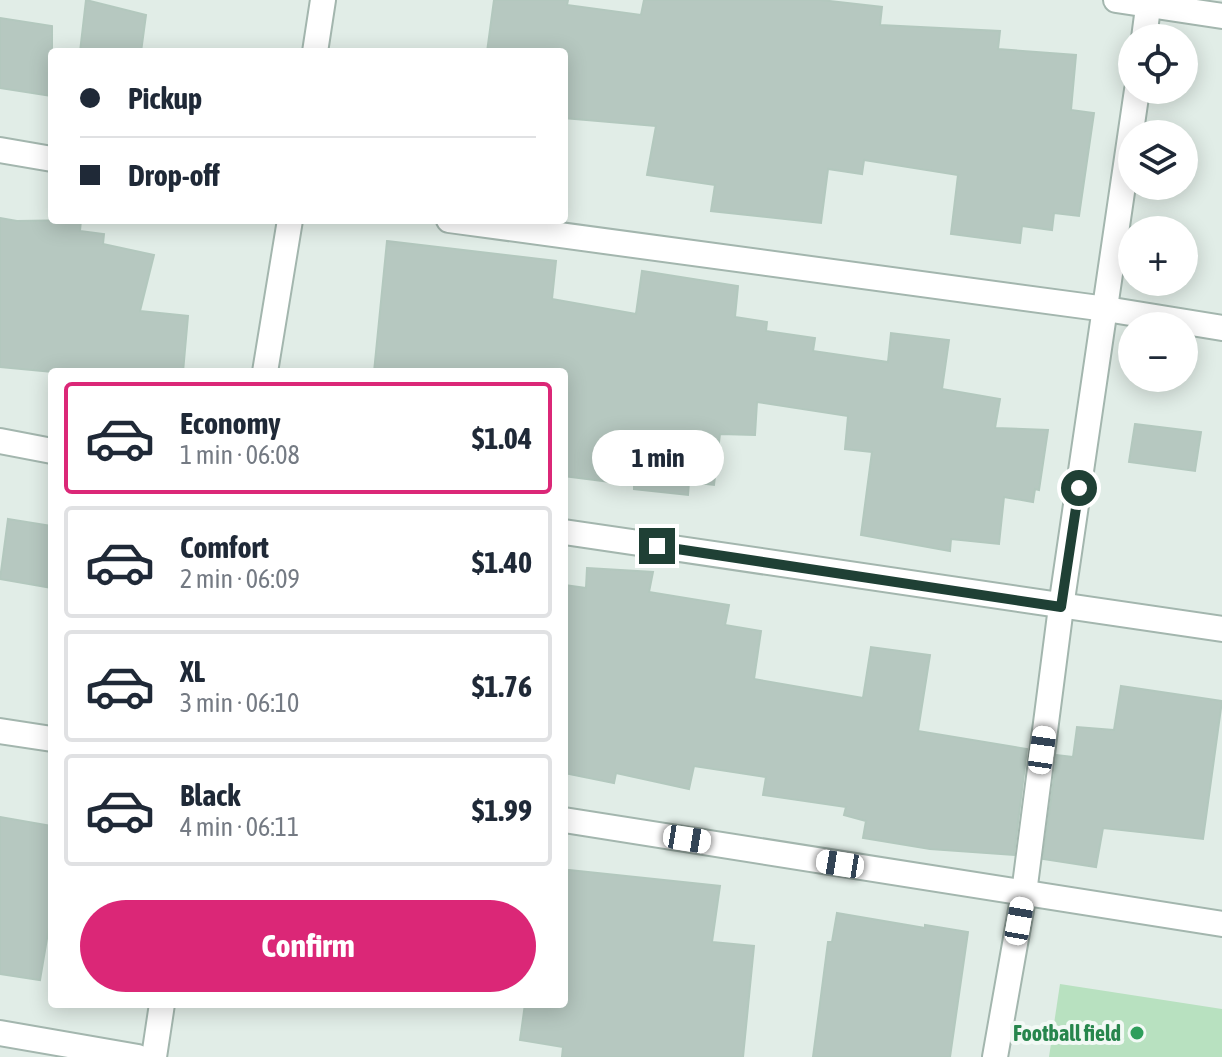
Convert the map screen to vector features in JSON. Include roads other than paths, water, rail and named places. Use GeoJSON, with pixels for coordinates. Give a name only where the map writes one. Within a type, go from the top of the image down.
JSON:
{"type":"FeatureCollection","features":[{"type":"Feature","properties":{"kind":"street"},"geometry":{"type":"LineString","coordinates":[[316,48],[323,0]]}},
{"type":"Feature","properties":{"kind":"street"},"geometry":{"type":"LineString","coordinates":[[1116,0],[1149,2],[1222,16]]}},
{"type":"Feature","properties":{"kind":"street"},"geometry":{"type":"LineString","coordinates":[[1146,24],[1149,2]]}},
{"type":"Feature","properties":{"kind":"street"},"geometry":{"type":"LineString","coordinates":[[995,1057],[1024,893],[1061,607],[1135,104]]}},
{"type":"Feature","properties":{"kind":"street"},"geometry":{"type":"LineString","coordinates":[[0,150],[48,158]]}},
{"type":"Feature","properties":{"kind":"street"},"geometry":{"type":"LineString","coordinates":[[266,368],[289,224]]}},
{"type":"Feature","properties":{"kind":"street"},"geometry":{"type":"LineString","coordinates":[[479,224],[1106,309],[1222,328]]}},
{"type":"Feature","properties":{"kind":"street"},"geometry":{"type":"LineString","coordinates":[[0,441],[48,450]]}},
{"type":"Feature","properties":{"kind":"street"},"geometry":{"type":"LineString","coordinates":[[568,533],[1222,629]]}},
{"type":"Feature","properties":{"kind":"street"},"geometry":{"type":"LineString","coordinates":[[0,731],[48,738]]}},
{"type":"Feature","properties":{"kind":"street"},"geometry":{"type":"LineString","coordinates":[[568,821],[1222,924]]}},
{"type":"Feature","properties":{"kind":"street"},"geometry":{"type":"LineString","coordinates":[[154,1057],[161,1008]]}},
{"type":"Feature","properties":{"kind":"street"},"geometry":{"type":"LineString","coordinates":[[0,1033],[138,1057]]}},
{"type":"Feature","properties":{"kind":"place","name":"Football field"},"geometry":{"type":"Point","coordinates":[1137,1033]}}]}
